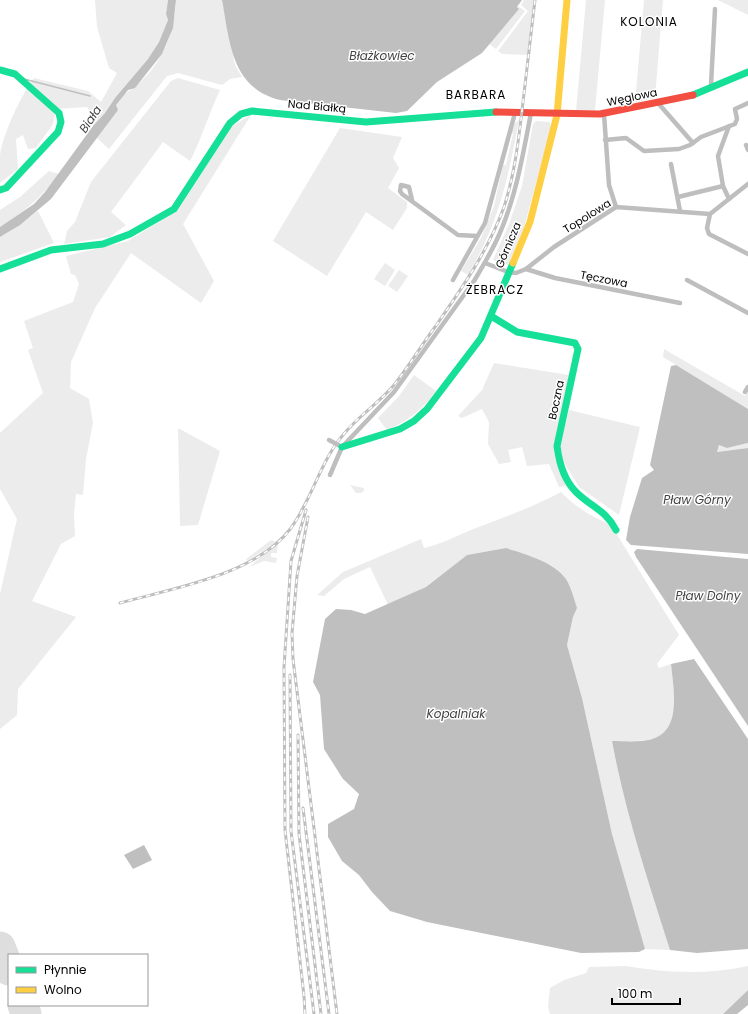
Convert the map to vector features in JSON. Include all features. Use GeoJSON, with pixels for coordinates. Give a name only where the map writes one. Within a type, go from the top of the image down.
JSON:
{"type":"FeatureCollection","features":[{"type":"Feature","properties":{"kind":"street","name":"Górnicza"},"geometry":{"type":"LineString","coordinates":[[342,448],[400,429],[414,421],[427,409],[480,338],[491,316],[530,222],[557,115],[567,0]]}},
{"type":"Feature","properties":{"kind":"street"},"geometry":{"type":"LineString","coordinates":[[712,88],[710,84],[716,9]]}},
{"type":"Feature","properties":{"kind":"street"},"geometry":{"type":"LineString","coordinates":[[0,70],[15,74],[59,113],[61,122],[58,132],[6,188],[0,190]]}},
{"type":"Feature","properties":{"kind":"street","name":"Węglowa"},"geometry":{"type":"LineString","coordinates":[[515,113],[557,115],[604,114],[658,103],[712,88],[748,72]]}},
{"type":"Feature","properties":{"kind":"street"},"geometry":{"type":"LineString","coordinates":[[658,103],[693,143]]}},
{"type":"Feature","properties":{"kind":"street"},"geometry":{"type":"LineString","coordinates":[[605,140],[626,138],[644,151],[679,149],[693,143],[701,137],[736,122],[734,111],[736,107],[748,103]]}},
{"type":"Feature","properties":{"kind":"street","name":"Nad Białką"},"geometry":{"type":"LineString","coordinates":[[0,270],[51,250],[103,244],[130,234],[174,209],[230,123],[241,114],[252,111],[373,122],[493,112],[515,113]]}},
{"type":"Feature","properties":{"kind":"street"},"geometry":{"type":"LineString","coordinates":[[453,280],[485,223],[515,113]]}},
{"type":"Feature","properties":{"kind":"street","name":"Górnicza"},"geometry":{"type":"LineString","coordinates":[[330,475],[342,448],[394,392],[474,281],[485,263],[499,235],[511,203],[531,113]]}},
{"type":"Feature","properties":{"kind":"street"},"geometry":{"type":"LineString","coordinates":[[604,114],[609,185],[616,207]]}},
{"type":"Feature","properties":{"kind":"street"},"geometry":{"type":"LineString","coordinates":[[729,126],[718,156],[723,186],[729,199]]}},
{"type":"Feature","properties":{"kind":"street"},"geometry":{"type":"LineString","coordinates":[[671,164],[680,211]]}},
{"type":"Feature","properties":{"kind":"street"},"geometry":{"type":"LineString","coordinates":[[748,184],[710,214],[707,228],[709,234],[748,254]]}},
{"type":"Feature","properties":{"kind":"street"},"geometry":{"type":"LineString","coordinates":[[678,197],[723,186]]}},
{"type":"Feature","properties":{"kind":"street"},"geometry":{"type":"LineString","coordinates":[[412,200],[458,235],[477,236]]}},
{"type":"Feature","properties":{"kind":"street","name":"Topolowa"},"geometry":{"type":"LineString","coordinates":[[508,272],[516,273],[526,269],[554,247],[616,207],[710,214]]}},
{"type":"Feature","properties":{"kind":"street"},"geometry":{"type":"LineString","coordinates":[[485,263],[508,272]]}},
{"type":"Feature","properties":{"kind":"street","name":"Tęczowa"},"geometry":{"type":"LineString","coordinates":[[526,269],[555,278],[680,303]]}},
{"type":"Feature","properties":{"kind":"street"},"geometry":{"type":"LineString","coordinates":[[687,280],[748,312]]}},
{"type":"Feature","properties":{"kind":"street","name":"Boczna"},"geometry":{"type":"LineString","coordinates":[[491,316],[518,332],[575,343],[578,346],[557,446],[558,459],[573,487],[580,495],[600,507],[612,522],[616,530]]}},
{"type":"Feature","properties":{"kind":"street"},"geometry":{"type":"LineString","coordinates":[[745,392],[748,387]]}},
{"type":"Feature","properties":{"kind":"street"},"geometry":{"type":"LineString","coordinates":[[329,440],[342,448]]}},
{"type":"Feature","properties":{"kind":"shaded area"},"geometry":{"type":"Polygon","coordinates":[[[95,0],[168,0],[166,14],[168,20],[159,42],[148,59],[93,126],[91,114],[87,107],[56,109],[53,124],[36,148],[28,149],[23,135],[16,139],[18,169],[0,183],[0,155],[5,136],[18,104],[34,78],[88,91],[101,102],[117,73],[109,68],[97,27],[95,0]]]}},
{"type":"Feature","properties":{"kind":"shaded area"},"geometry":{"type":"Polygon","coordinates":[[[176,0],[222,0],[235,65],[242,77],[230,79],[222,85],[178,73],[167,76],[109,149],[97,138],[113,108],[126,93],[134,88],[145,77],[160,58],[170,36],[176,0]]]}},
{"type":"Feature","properties":{"kind":"shaded area"},"geometry":{"type":"Polygon","coordinates":[[[524,0],[534,0],[528,55],[502,54],[498,51],[528,11],[521,5],[524,0]]]}},
{"type":"Feature","properties":{"kind":"shaded area"},"geometry":{"type":"Polygon","coordinates":[[[586,0],[605,0],[595,110],[576,111],[586,0]]]}},
{"type":"Feature","properties":{"kind":"shaded area"},"geometry":{"type":"Polygon","coordinates":[[[644,0],[663,0],[655,98],[635,103],[644,0]]]}},
{"type":"Feature","properties":{"kind":"shaded area"},"geometry":{"type":"Polygon","coordinates":[[[718,0],[748,0],[748,15],[718,0]]]}},
{"type":"Feature","properties":{"kind":"shaded area"},"geometry":{"type":"Polygon","coordinates":[[[518,6],[525,11],[496,49],[489,44],[518,9],[518,6]]]}},
{"type":"Feature","properties":{"kind":"shaded area"},"geometry":{"type":"Polygon","coordinates":[[[178,78],[220,90],[190,161],[163,142],[111,212],[126,225],[110,237],[64,244],[67,231],[75,222],[91,182],[171,81],[178,78]]]}},
{"type":"Feature","properties":{"kind":"shaded area"},"geometry":{"type":"Polygon","coordinates":[[[251,115],[183,224],[214,281],[201,303],[131,253],[95,308],[71,362],[70,388],[89,399],[93,423],[86,459],[83,495],[76,494],[74,514],[75,536],[61,544],[32,601],[76,617],[18,689],[17,715],[0,729],[0,594],[17,519],[0,489],[0,433],[43,393],[28,350],[33,348],[24,321],[73,302],[79,284],[75,275],[71,274],[66,256],[128,241],[178,210],[232,126],[251,115]]]}},
{"type":"Feature","properties":{"kind":"shaded area"},"geometry":{"type":"Polygon","coordinates":[[[519,120],[511,162],[501,200],[488,237],[468,275],[461,271],[481,238],[494,206],[503,165],[506,165],[513,134],[511,133],[515,123],[519,120]]]}},
{"type":"Feature","properties":{"kind":"shaded area"},"geometry":{"type":"Polygon","coordinates":[[[536,121],[550,122],[551,128],[524,227],[508,265],[493,260],[509,224],[522,186],[533,124],[536,121]]]}},
{"type":"Feature","properties":{"kind":"shaded area"},"geometry":{"type":"Polygon","coordinates":[[[340,128],[402,137],[393,158],[399,168],[388,188],[407,202],[407,208],[393,230],[366,212],[327,276],[273,241],[340,128]]]}},
{"type":"Feature","properties":{"kind":"shaded area"},"geometry":{"type":"Polygon","coordinates":[[[49,171],[59,174],[32,204],[0,227],[0,210],[20,197],[49,171]]]}},
{"type":"Feature","properties":{"kind":"shaded area"},"geometry":{"type":"Polygon","coordinates":[[[38,211],[54,243],[0,262],[0,237],[38,211]]]}},
{"type":"Feature","properties":{"kind":"shaded area"},"geometry":{"type":"Polygon","coordinates":[[[385,263],[395,270],[385,286],[374,279],[385,263]]]}},
{"type":"Feature","properties":{"kind":"shaded area"},"geometry":{"type":"Polygon","coordinates":[[[399,270],[408,276],[397,292],[388,286],[399,270]]]}},
{"type":"Feature","properties":{"kind":"shaded area"},"geometry":{"type":"Polygon","coordinates":[[[664,349],[745,396],[748,392],[748,409],[663,357],[664,349]]]}},
{"type":"Feature","properties":{"kind":"shaded area"},"geometry":{"type":"Polygon","coordinates":[[[494,363],[569,375],[554,454],[566,486],[559,487],[549,464],[527,466],[522,447],[508,450],[511,462],[499,464],[488,444],[489,422],[482,409],[462,418],[458,416],[482,390],[494,363]]]}},
{"type":"Feature","properties":{"kind":"shaded area"},"geometry":{"type":"Polygon","coordinates":[[[414,375],[436,391],[414,414],[402,423],[387,430],[378,418],[399,396],[414,375]]]}},
{"type":"Feature","properties":{"kind":"shaded area"},"geometry":{"type":"Polygon","coordinates":[[[569,410],[640,427],[619,515],[579,487],[565,464],[559,450],[569,410]]]}},
{"type":"Feature","properties":{"kind":"shaded area"},"geometry":{"type":"Polygon","coordinates":[[[178,428],[220,451],[198,525],[180,526],[178,428]]]}},
{"type":"Feature","properties":{"kind":"shaded area"},"geometry":{"type":"Polygon","coordinates":[[[748,443],[748,448],[717,452],[719,445],[727,448],[748,443]]]}},
{"type":"Feature","properties":{"kind":"shaded area"},"geometry":{"type":"Polygon","coordinates":[[[350,485],[364,488],[364,491],[361,493],[356,493],[350,485]]]}},
{"type":"Feature","properties":{"kind":"shaded area"},"geometry":{"type":"Polygon","coordinates":[[[561,492],[584,511],[611,525],[679,635],[657,664],[659,668],[671,664],[674,705],[670,725],[664,733],[656,738],[634,741],[612,741],[630,820],[670,950],[645,949],[612,834],[582,698],[567,645],[573,617],[577,608],[551,566],[506,548],[467,555],[426,587],[388,605],[370,567],[344,579],[324,596],[317,595],[343,572],[421,539],[424,548],[437,544],[508,516],[561,492]]]}},
{"type":"Feature","properties":{"kind":"shaded area"},"geometry":{"type":"Polygon","coordinates":[[[271,540],[276,542],[248,561],[246,559],[271,540]]]}},
{"type":"Feature","properties":{"kind":"shaded area"},"geometry":{"type":"Polygon","coordinates":[[[278,543],[277,553],[271,553],[271,557],[277,558],[276,563],[264,561],[249,567],[278,543]]]}},
{"type":"Feature","properties":{"kind":"shaded area"},"geometry":{"type":"Polygon","coordinates":[[[626,966],[657,970],[702,972],[748,966],[748,990],[723,1014],[550,1014],[548,1007],[550,988],[564,980],[586,973],[589,967],[626,966]]]}},
{"type":"Feature","properties":{"kind":"water"},"geometry":{"type":"Polygon","coordinates":[[[168,0],[176,0],[173,28],[162,54],[135,88],[128,90],[116,105],[118,110],[51,199],[20,225],[0,237],[0,227],[34,204],[45,192],[93,126],[148,59],[159,42],[168,20],[166,14],[168,0]]]}},
{"type":"Feature","properties":{"kind":"water","name":"Błażkowiec"},"geometry":{"type":"Polygon","coordinates":[[[222,0],[522,0],[517,7],[519,9],[482,53],[437,82],[407,111],[396,113],[280,100],[264,94],[251,85],[242,74],[236,61],[231,47],[222,0]]]}},
{"type":"Feature","properties":{"kind":"water","name":"Pław Górny"},"geometry":{"type":"Polygon","coordinates":[[[676,365],[748,409],[748,443],[727,448],[719,445],[717,452],[748,448],[748,554],[631,545],[626,540],[630,517],[642,478],[654,470],[650,465],[671,366],[676,365]]]}},
{"type":"Feature","properties":{"kind":"water","name":"Kopalniak"},"geometry":{"type":"Polygon","coordinates":[[[506,548],[539,559],[561,573],[566,579],[574,597],[577,608],[573,617],[567,645],[582,698],[612,834],[645,949],[639,952],[581,953],[427,922],[390,911],[372,892],[359,875],[342,861],[328,837],[328,824],[354,809],[359,794],[343,779],[324,749],[320,695],[313,682],[325,619],[336,609],[351,610],[365,614],[426,587],[467,555],[506,548]]]}},
{"type":"Feature","properties":{"kind":"water","name":"Pław Dolny"},"geometry":{"type":"Polygon","coordinates":[[[637,549],[748,559],[748,726],[636,557],[634,552],[637,549]]]}},
{"type":"Feature","properties":{"kind":"water"},"geometry":{"type":"Polygon","coordinates":[[[694,659],[748,739],[748,949],[697,953],[670,950],[645,872],[617,768],[612,741],[645,741],[664,733],[669,725],[674,706],[671,664],[694,659]]]}},
{"type":"Feature","properties":{"kind":"water"},"geometry":{"type":"Polygon","coordinates":[[[144,845],[152,860],[133,869],[124,855],[144,845]]]}},
{"type":"Feature","properties":{"kind":"water"},"geometry":{"type":"Polygon","coordinates":[[[748,990],[748,1005],[737,1014],[723,1014],[748,990]]]}},
{"type":"Feature","properties":{"kind":"waterway"},"geometry":{"type":"LineString","coordinates":[[24,79],[90,96]]}},
{"type":"Feature","properties":{"kind":"taxiway"},"geometry":{"type":"LineString","coordinates":[[17,1014],[21,1006]]}},
{"type":"Feature","properties":{"kind":"runway"},"geometry":{"type":"LineString","coordinates":[[0,947],[8,967]]}},
{"type":"Feature","properties":{"kind":"runway"},"geometry":{"type":"LineString","coordinates":[[23,1006],[26,1014]]}},
{"type":"Feature","properties":{"kind":"railway"},"geometry":{"type":"LineString","coordinates":[[120,603],[213,578],[257,557],[276,544],[291,528],[298,517],[328,457],[343,435],[382,398],[405,371],[482,254],[498,223],[504,207],[514,168],[518,142],[535,0]]}},
{"type":"Feature","properties":{"kind":"railway"},"geometry":{"type":"LineString","coordinates":[[305,1014],[285,830],[284,667],[291,561],[306,510]]}},
{"type":"Feature","properties":{"kind":"railway"},"geometry":{"type":"LineString","coordinates":[[308,517],[297,576],[292,633],[293,659],[337,1014]]}},
{"type":"Feature","properties":{"kind":"railway"},"geometry":{"type":"LineString","coordinates":[[290,675],[291,831],[314,1014]]}},
{"type":"Feature","properties":{"kind":"railway"},"geometry":{"type":"LineString","coordinates":[[298,735],[299,834],[321,1014]]}},
{"type":"Feature","properties":{"kind":"railway"},"geometry":{"type":"LineString","coordinates":[[303,808],[329,1014]]}},
{"type":"Feature","properties":{"kind":"traffic: fast"},"geometry":{"type":"LineString","coordinates":[[0,70],[15,74],[59,113],[61,122],[58,132],[6,188],[0,190]]}},
{"type":"Feature","properties":{"kind":"traffic: fast"},"geometry":{"type":"LineString","coordinates":[[693,95],[748,72]]}},
{"type":"Feature","properties":{"kind":"traffic: fast"},"geometry":{"type":"LineString","coordinates":[[0,269],[51,250],[103,244],[130,234],[174,209],[230,123],[241,114],[252,111],[366,122],[496,112]]}},
{"type":"Feature","properties":{"kind":"traffic: fast"},"geometry":{"type":"LineString","coordinates":[[342,447],[400,429],[414,421],[427,409],[481,338],[513,263]]}},
{"type":"Feature","properties":{"kind":"traffic: fast"},"geometry":{"type":"LineString","coordinates":[[491,316],[517,332],[575,343],[578,349],[557,446],[559,458],[568,482],[576,492],[603,513],[616,530]]}},
{"type":"Feature","properties":{"kind":"traffic: slow"},"geometry":{"type":"LineString","coordinates":[[513,263],[530,222],[557,115],[567,0]]}},
{"type":"Feature","properties":{"kind":"traffic: jam"},"geometry":{"type":"LineString","coordinates":[[496,112],[600,114],[693,95]]}},
{"type":"Feature","properties":{"kind":"district","name":"KOLONIA"},"geometry":{"type":"Point","coordinates":[649,21]}},
{"type":"Feature","properties":{"kind":"district","name":"BARBARA"},"geometry":{"type":"Point","coordinates":[476,94]}},
{"type":"Feature","properties":{"kind":"district","name":"ŻEBRACZ"},"geometry":{"type":"Point","coordinates":[495,289]}},
{"type":"Feature","properties":{"kind":"water label","name":"Biała"},"geometry":{"type":"Point","coordinates":[90,119]}}]}
